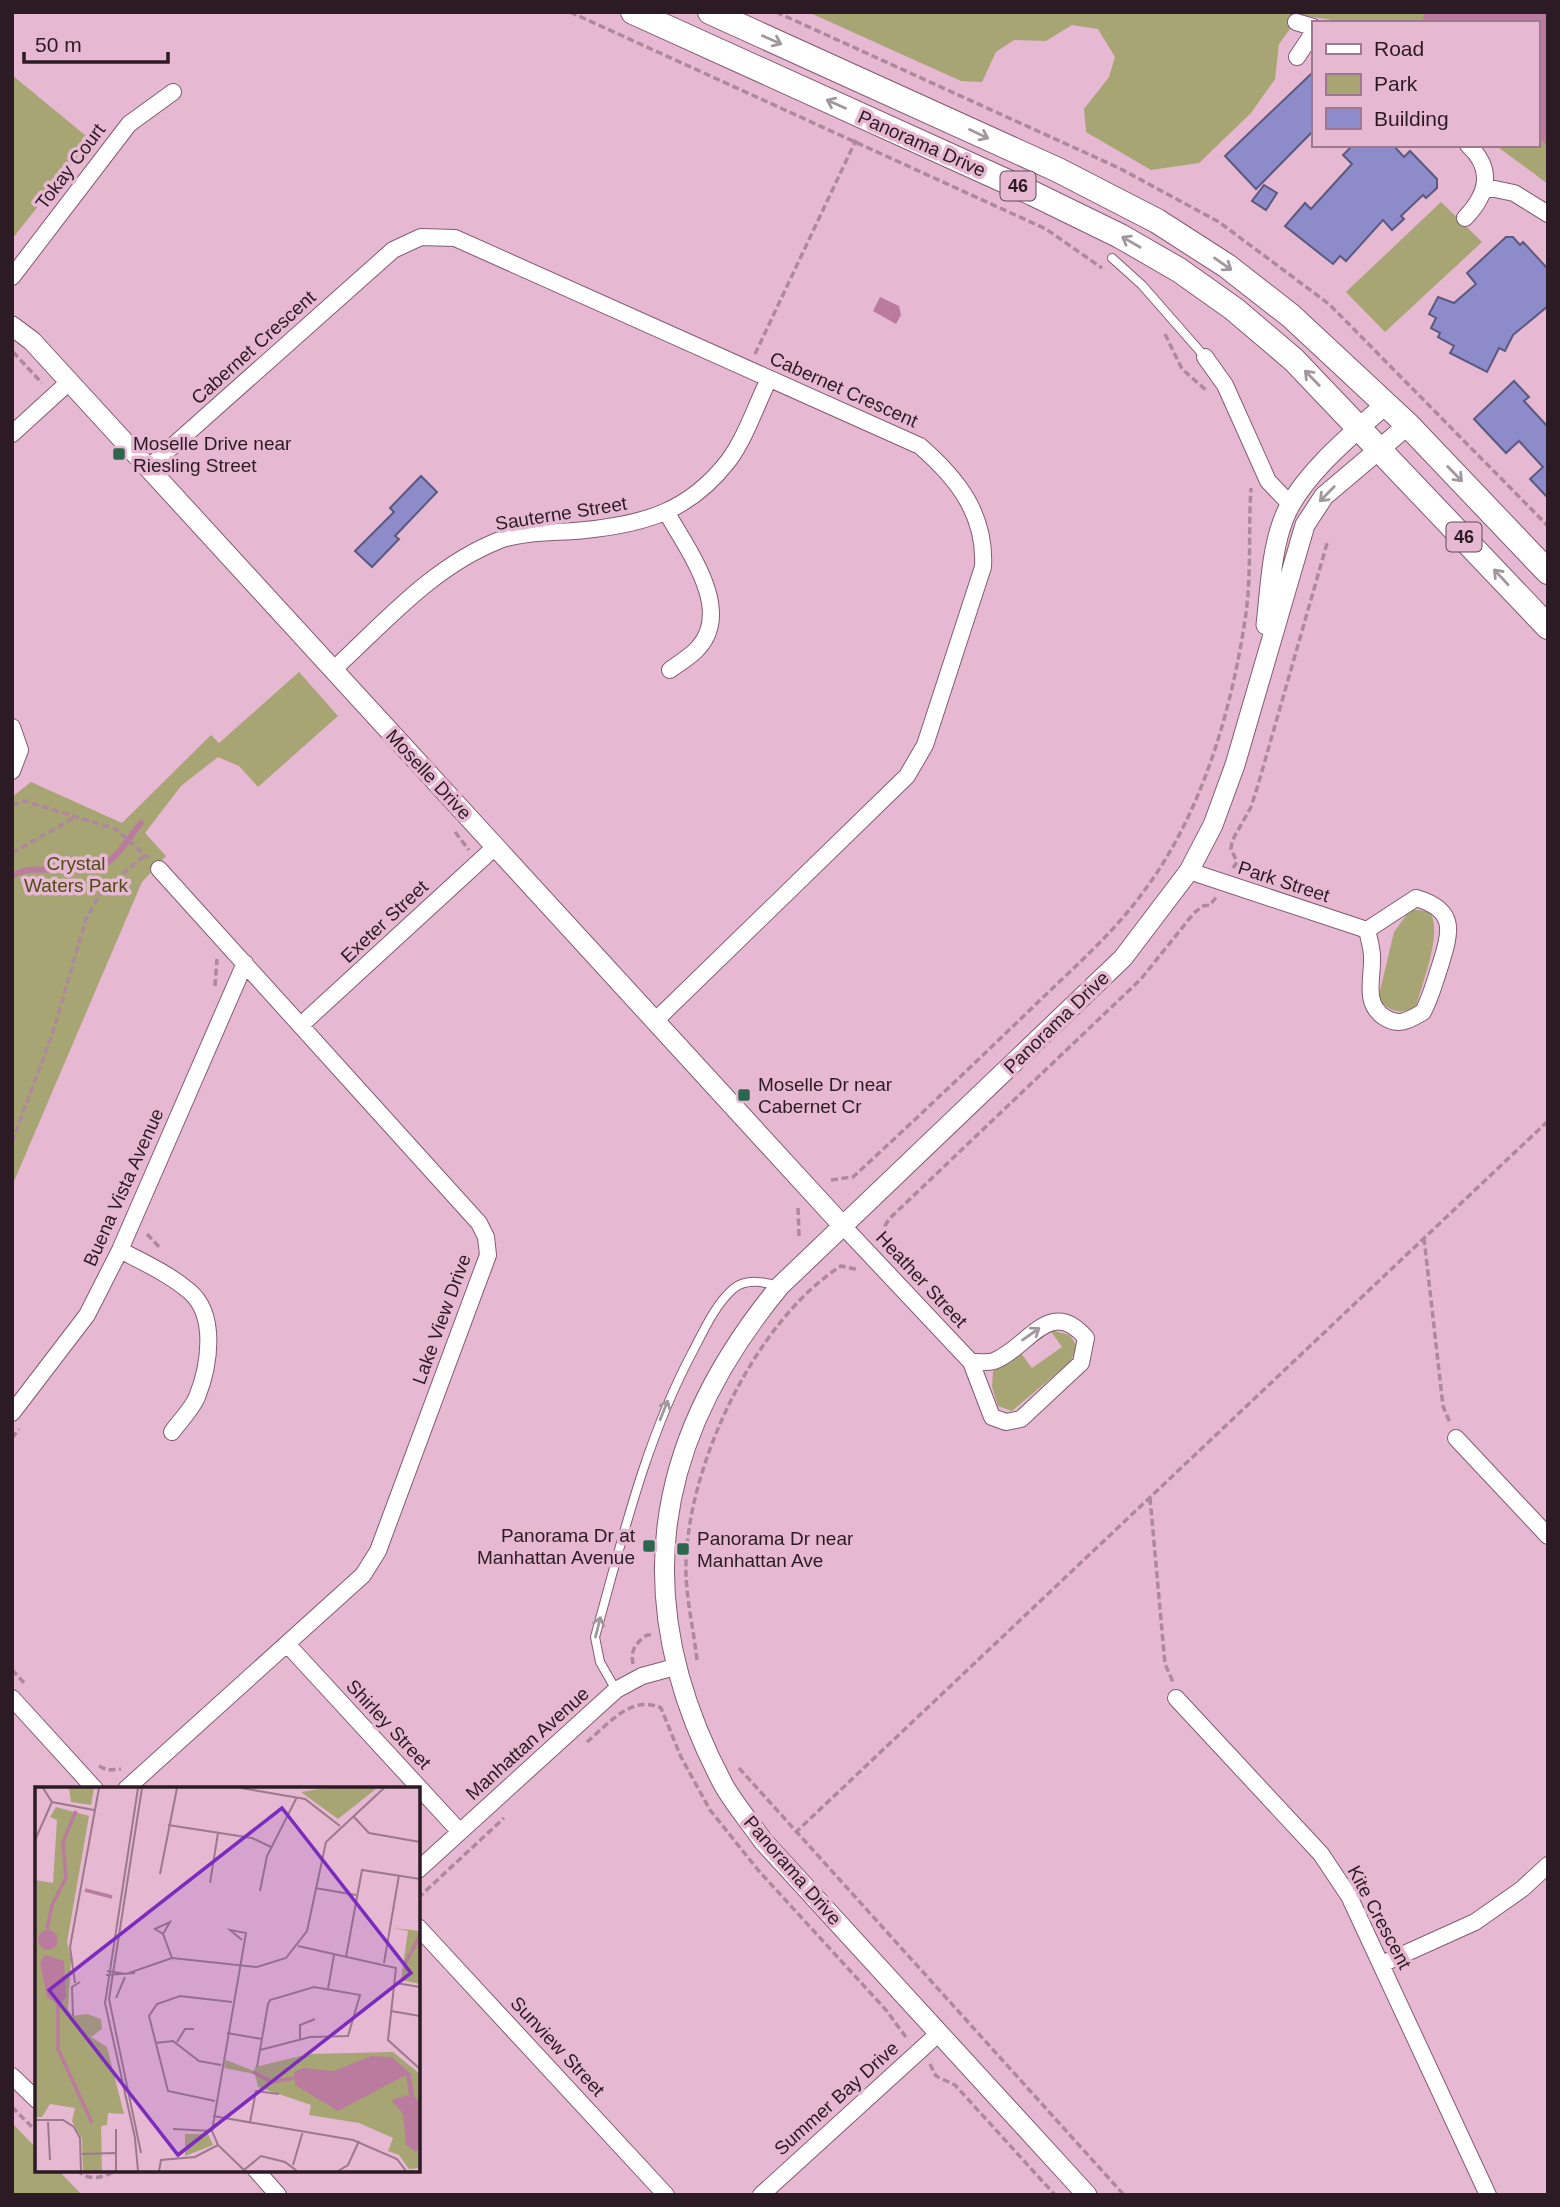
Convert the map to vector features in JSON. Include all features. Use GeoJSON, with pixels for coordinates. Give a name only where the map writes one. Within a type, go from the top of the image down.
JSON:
{"type":"FeatureCollection","features":[{"type":"Feature","properties":{"kind":"main road","name":"Panorama Drive"},"geometry":{"type":"LineString","coordinates":[[633,12],[1043,198],[1179,270],[1234,309],[1294,360],[1379,449]]}},
{"type":"Feature","properties":{"kind":"main road","name":"Panorama Drive"},"geometry":{"type":"LineString","coordinates":[[710,12],[1058,170],[1157,221],[1227,266],[1291,316],[1408,425]]}},
{"type":"Feature","properties":{"kind":"main road","name":"46"},"geometry":{"type":"LineString","coordinates":[[1408,425],[1548,572]]}},
{"type":"Feature","properties":{"kind":"main road","name":"46"},"geometry":{"type":"LineString","coordinates":[[1379,449],[1548,627]]}},
{"type":"Feature","properties":{"kind":"street"},"geometry":{"type":"LineString","coordinates":[[1296,22],[1312,30]]}},
{"type":"Feature","properties":{"kind":"street"},"geometry":{"type":"LineString","coordinates":[[1297,57],[1312,32]]}},
{"type":"Feature","properties":{"kind":"street","name":"Tokay Court"},"geometry":{"type":"LineString","coordinates":[[12,277],[129,124],[173,92]]}},
{"type":"Feature","properties":{"kind":"street"},"geometry":{"type":"LineString","coordinates":[[1465,218],[1480,202],[1485,187],[1484,167],[1469,147]]}},
{"type":"Feature","properties":{"kind":"street"},"geometry":{"type":"LineString","coordinates":[[1485,187],[1514,193],[1548,214]]}},
{"type":"Feature","properties":{"kind":"street","name":"Cabernet Crescent"},"geometry":{"type":"LineString","coordinates":[[148,468],[393,250],[421,237],[455,238],[919,446],[949,471],[972,510],[984,541],[983,568],[925,745],[907,776],[655,1021]]}},
{"type":"Feature","properties":{"kind":"street","name":"Moselle Drive"},"geometry":{"type":"LineString","coordinates":[[12,326],[32,341],[842,1225]]}},
{"type":"Feature","properties":{"kind":"street"},"geometry":{"type":"LineString","coordinates":[[1205,357],[1225,385],[1268,481],[1291,505]]}},
{"type":"Feature","properties":{"kind":"street","name":"Sauterne Street"},"geometry":{"type":"LineString","coordinates":[[333,670],[420,589],[460,558],[504,539],[628,525],[667,513],[696,494],[729,459],[769,379]]}},
{"type":"Feature","properties":{"kind":"street"},"geometry":{"type":"LineString","coordinates":[[12,434],[69,382]]}},
{"type":"Feature","properties":{"kind":"street","name":"Panorama Drive"},"geometry":{"type":"LineString","coordinates":[[1255,704],[1272,575],[1281,528],[1291,505],[1306,483],[1359,427],[1385,405]]}},
{"type":"Feature","properties":{"kind":"street","name":"Panorama Drive"},"geometry":{"type":"LineString","coordinates":[[1087,2195],[763,1841],[724,1787],[692,1720],[675,1667],[665,1607],[666,1538],[678,1470],[698,1412],[716,1377],[745,1329],[780,1286],[1123,958],[1189,871],[1213,825],[1255,704],[1306,524],[1324,496],[1408,425]]}},
{"type":"Feature","properties":{"kind":"street"},"geometry":{"type":"LineString","coordinates":[[667,513],[708,590],[710,620],[701,646],[670,670]]}},
{"type":"Feature","properties":{"kind":"street"},"geometry":{"type":"LineString","coordinates":[[12,727],[20,750],[12,771]]}},
{"type":"Feature","properties":{"kind":"street","name":"Exeter Street"},"geometry":{"type":"LineString","coordinates":[[301,1025],[495,847]]}},
{"type":"Feature","properties":{"kind":"street","name":"Lake View Drive"},"geometry":{"type":"LineString","coordinates":[[128,1787],[363,1575],[377,1550],[488,1255],[486,1237],[479,1223],[159,869]]}},
{"type":"Feature","properties":{"kind":"street","name":"Park Street"},"geometry":{"type":"LineString","coordinates":[[1189,871],[1367,930]]}},
{"type":"Feature","properties":{"kind":"street"},"geometry":{"type":"LineString","coordinates":[[1416,898],[1435,903],[1448,920],[1450,935],[1430,998],[1423,1012],[1405,1022],[1392,1023],[1375,1011],[1371,997],[1373,955],[1367,930],[1416,898]]}},
{"type":"Feature","properties":{"kind":"street","name":"Buena Vista Avenue"},"geometry":{"type":"LineString","coordinates":[[12,1413],[87,1315],[120,1250],[245,963]]}},
{"type":"Feature","properties":{"kind":"street","name":"Heather Street"},"geometry":{"type":"LineString","coordinates":[[842,1225],[971,1362],[992,1417],[1006,1422],[1021,1419],[1081,1363],[1086,1338],[1076,1325],[1065,1320],[1048,1323],[993,1361],[971,1362]]}},
{"type":"Feature","properties":{"kind":"street"},"geometry":{"type":"LineString","coordinates":[[120,1250],[192,1292],[203,1312],[209,1340],[206,1366],[196,1399],[172,1432]]}},
{"type":"Feature","properties":{"kind":"street"},"geometry":{"type":"LineString","coordinates":[[1456,1438],[1548,1536]]}},
{"type":"Feature","properties":{"kind":"street","name":"Shirley Street"},"geometry":{"type":"LineString","coordinates":[[287,1644],[419,1787]]}},
{"type":"Feature","properties":{"kind":"street","name":"Manhattan Avenue"},"geometry":{"type":"LineString","coordinates":[[420,1868],[616,1690],[642,1676],[675,1667]]}},
{"type":"Feature","properties":{"kind":"street"},"geometry":{"type":"LineString","coordinates":[[12,1698],[93,1787]]}},
{"type":"Feature","properties":{"kind":"street","name":"Kite Crescent"},"geometry":{"type":"LineString","coordinates":[[1176,1698],[1321,1854],[1349,1896],[1488,2195]]}},
{"type":"Feature","properties":{"kind":"street","name":"Shirley Street"},"geometry":{"type":"LineString","coordinates":[[420,1789],[460,1832]]}},
{"type":"Feature","properties":{"kind":"street"},"geometry":{"type":"LineString","coordinates":[[1382,1964],[1475,1923],[1522,1889],[1548,1865]]}},
{"type":"Feature","properties":{"kind":"street","name":"Sunview Street"},"geometry":{"type":"LineString","coordinates":[[420,1929],[666,2195]]}},
{"type":"Feature","properties":{"kind":"street","name":"Summer Bay Drive"},"geometry":{"type":"LineString","coordinates":[[761,2195],[939,2033]]}},
{"type":"Feature","properties":{"kind":"street"},"geometry":{"type":"LineString","coordinates":[[12,2076],[35,2098]]}},
{"type":"Feature","properties":{"kind":"street"},"geometry":{"type":"LineString","coordinates":[[258,2172],[278,2195]]}},
{"type":"Feature","properties":{"kind":"lane"},"geometry":{"type":"LineString","coordinates":[[1112,258],[1160,304],[1205,357]]}},
{"type":"Feature","properties":{"kind":"lane"},"geometry":{"type":"LineString","coordinates":[[616,1690],[600,1662],[595,1637],[646,1455],[672,1391],[711,1317],[734,1288],[746,1283],[764,1282],[780,1286]]}},
{"type":"Feature","properties":{"kind":"path"},"geometry":{"type":"LineString","coordinates":[[570,12],[1046,229],[1107,272]]}},
{"type":"Feature","properties":{"kind":"path"},"geometry":{"type":"LineString","coordinates":[[748,369],[866,118]]}},
{"type":"Feature","properties":{"kind":"path"},"geometry":{"type":"LineString","coordinates":[[1158,325],[1173,347],[1182,369],[1207,392],[1212,402]]}},
{"type":"Feature","properties":{"kind":"path"},"geometry":{"type":"LineString","coordinates":[[12,351],[43,384]]}},
{"type":"Feature","properties":{"kind":"path"},"geometry":{"type":"LineString","coordinates":[[831,1180],[853,1177],[1101,942],[1144,891],[1172,848],[1191,812],[1229,699],[1245,620],[1251,488],[1246,477]]}},
{"type":"Feature","properties":{"kind":"path"},"geometry":{"type":"LineString","coordinates":[[12,805],[24,801],[116,829],[135,845]]}},
{"type":"Feature","properties":{"kind":"path"},"geometry":{"type":"LineString","coordinates":[[12,853],[76,817]]}},
{"type":"Feature","properties":{"kind":"path"},"geometry":{"type":"LineString","coordinates":[[12,1142],[53,1032],[86,919],[102,892],[145,855]]}},
{"type":"Feature","properties":{"kind":"path"},"geometry":{"type":"LineString","coordinates":[[795,1833],[1548,1121]]}},
{"type":"Feature","properties":{"kind":"path"},"geometry":{"type":"LineString","coordinates":[[1424,1238],[1443,1406],[1456,1438]]}},
{"type":"Feature","properties":{"kind":"path"},"geometry":{"type":"LineString","coordinates":[[1150,1498],[1165,1664],[1176,1698]]}},
{"type":"Feature","properties":{"kind":"path"},"geometry":{"type":"LineString","coordinates":[[12,1670],[30,1689]]}},
{"type":"Feature","properties":{"kind":"path"},"geometry":{"type":"LineString","coordinates":[[584,1745],[632,1707],[647,1702],[661,1708],[681,1757],[710,1810],[758,1870],[886,2010],[893,2023],[937,2072],[936,2076],[955,2085],[1055,2195]]}},
{"type":"Feature","properties":{"kind":"path"},"geometry":{"type":"LineString","coordinates":[[91,1757],[107,1770],[123,1769],[135,1762],[145,1772]]}},
{"type":"Feature","properties":{"kind":"path"},"geometry":{"type":"LineString","coordinates":[[420,1896],[508,1814]]}},
{"type":"Feature","properties":{"kind":"path"},"geometry":{"type":"LineString","coordinates":[[12,2107],[35,2130]]}},
{"type":"Feature","properties":{"kind":"path"},"geometry":{"type":"LineString","coordinates":[[79,2172],[84,2177],[98,2178],[112,2172]]}},
{"type":"Feature","properties":{"kind":"green space"},"geometry":{"type":"Polygon","coordinates":[[[808,12],[1548,12],[1548,184],[1498,147],[1539,147],[1539,21],[1338,21],[1300,15],[1279,44],[1275,79],[1251,113],[1199,163],[1151,170],[1086,132],[1084,109],[1109,77],[1115,57],[1098,29],[1072,25],[1046,41],[1014,40],[996,52],[982,82],[961,81],[808,12]]]}},
{"type":"Feature","properties":{"kind":"green space"},"geometry":{"type":"Polygon","coordinates":[[[12,75],[91,140],[12,239],[12,75]]]}},
{"type":"Feature","properties":{"kind":"green space"},"geometry":{"type":"Polygon","coordinates":[[[1441,202],[1482,242],[1385,332],[1346,292],[1441,202]]]}},
{"type":"Feature","properties":{"kind":"green space","name":"Crystal Waters Park"},"geometry":{"type":"Polygon","coordinates":[[[299,672],[338,716],[258,787],[239,766],[218,757],[181,786],[145,833],[166,856],[142,882],[12,1186],[12,797],[31,782],[122,823],[211,735],[219,743],[299,672]]]}},
{"type":"Feature","properties":{"kind":"green space"},"geometry":{"type":"Polygon","coordinates":[[[1411,909],[1430,912],[1434,932],[1433,945],[1416,1007],[1396,1011],[1378,999],[1394,932],[1411,909]]]}},
{"type":"Feature","properties":{"kind":"green space"},"geometry":{"type":"Polygon","coordinates":[[[1050,1330],[1070,1335],[1077,1347],[1070,1362],[1012,1411],[998,1406],[992,1387],[993,1371],[1020,1352],[1032,1368],[1062,1347],[1050,1330]]]}},
{"type":"Feature","properties":{"kind":"green space"},"geometry":{"type":"Polygon","coordinates":[[[12,2123],[35,2147],[35,2172],[60,2172],[82,2195],[12,2195],[12,2123]]]}},
{"type":"Feature","properties":{"kind":"shaded area"},"geometry":{"type":"Polygon","coordinates":[[[1424,12],[1548,12],[1548,146],[1539,139],[1539,21],[1423,21],[1424,12]]]}},
{"type":"Feature","properties":{"kind":"shaded area"},"geometry":{"type":"Polygon","coordinates":[[[880,297],[899,306],[901,315],[896,324],[873,311],[880,297]]]}},
{"type":"Feature","properties":{"kind":"building"},"geometry":{"type":"Polygon","coordinates":[[[1312,73],[1312,132],[1256,189],[1225,156],[1312,73]]]}},
{"type":"Feature","properties":{"kind":"building"},"geometry":{"type":"Polygon","coordinates":[[[1351,147],[1395,147],[1404,157],[1410,151],[1437,179],[1437,188],[1426,198],[1423,195],[1401,216],[1404,219],[1392,230],[1383,220],[1346,261],[1340,256],[1333,264],[1285,226],[1305,203],[1311,209],[1352,164],[1343,155],[1351,147]]]}},
{"type":"Feature","properties":{"kind":"building"},"geometry":{"type":"Polygon","coordinates":[[[1264,185],[1277,193],[1266,210],[1252,201],[1264,185]]]}},
{"type":"Feature","properties":{"kind":"building"},"geometry":{"type":"Polygon","coordinates":[[[1506,237],[1513,237],[1520,245],[1523,242],[1548,269],[1548,306],[1513,335],[1505,351],[1499,348],[1487,372],[1450,353],[1454,346],[1438,337],[1440,333],[1431,328],[1436,318],[1429,314],[1438,297],[1454,303],[1476,284],[1467,273],[1506,237]]]}},
{"type":"Feature","properties":{"kind":"building"},"geometry":{"type":"Polygon","coordinates":[[[1514,381],[1529,397],[1524,401],[1548,427],[1548,498],[1530,479],[1543,467],[1519,441],[1506,453],[1474,419],[1514,381]]]}},
{"type":"Feature","properties":{"kind":"building"},"geometry":{"type":"Polygon","coordinates":[[[421,476],[437,492],[395,536],[399,539],[372,567],[355,551],[394,512],[390,508],[421,476]]]}},
{"type":"Feature","properties":{"kind":"waterway"},"geometry":{"type":"LineString","coordinates":[[12,876],[33,870],[84,870],[97,867],[113,858],[141,823]]}},
{"type":"Feature","properties":{"kind":"place","name":"Moselle Drive near Riesling Street"},"geometry":{"type":"Point","coordinates":[119,454]}},
{"type":"Feature","properties":{"kind":"place","name":"Moselle Dr near Cabernet Cr"},"geometry":{"type":"Point","coordinates":[744,1095]}},
{"type":"Feature","properties":{"kind":"place","name":"Panorama Dr at Manhattan Avenue"},"geometry":{"type":"Point","coordinates":[649,1546]}},
{"type":"Feature","properties":{"kind":"place","name":"Panorama Dr near Manhattan Ave"},"geometry":{"type":"Point","coordinates":[683,1549]}}]}
